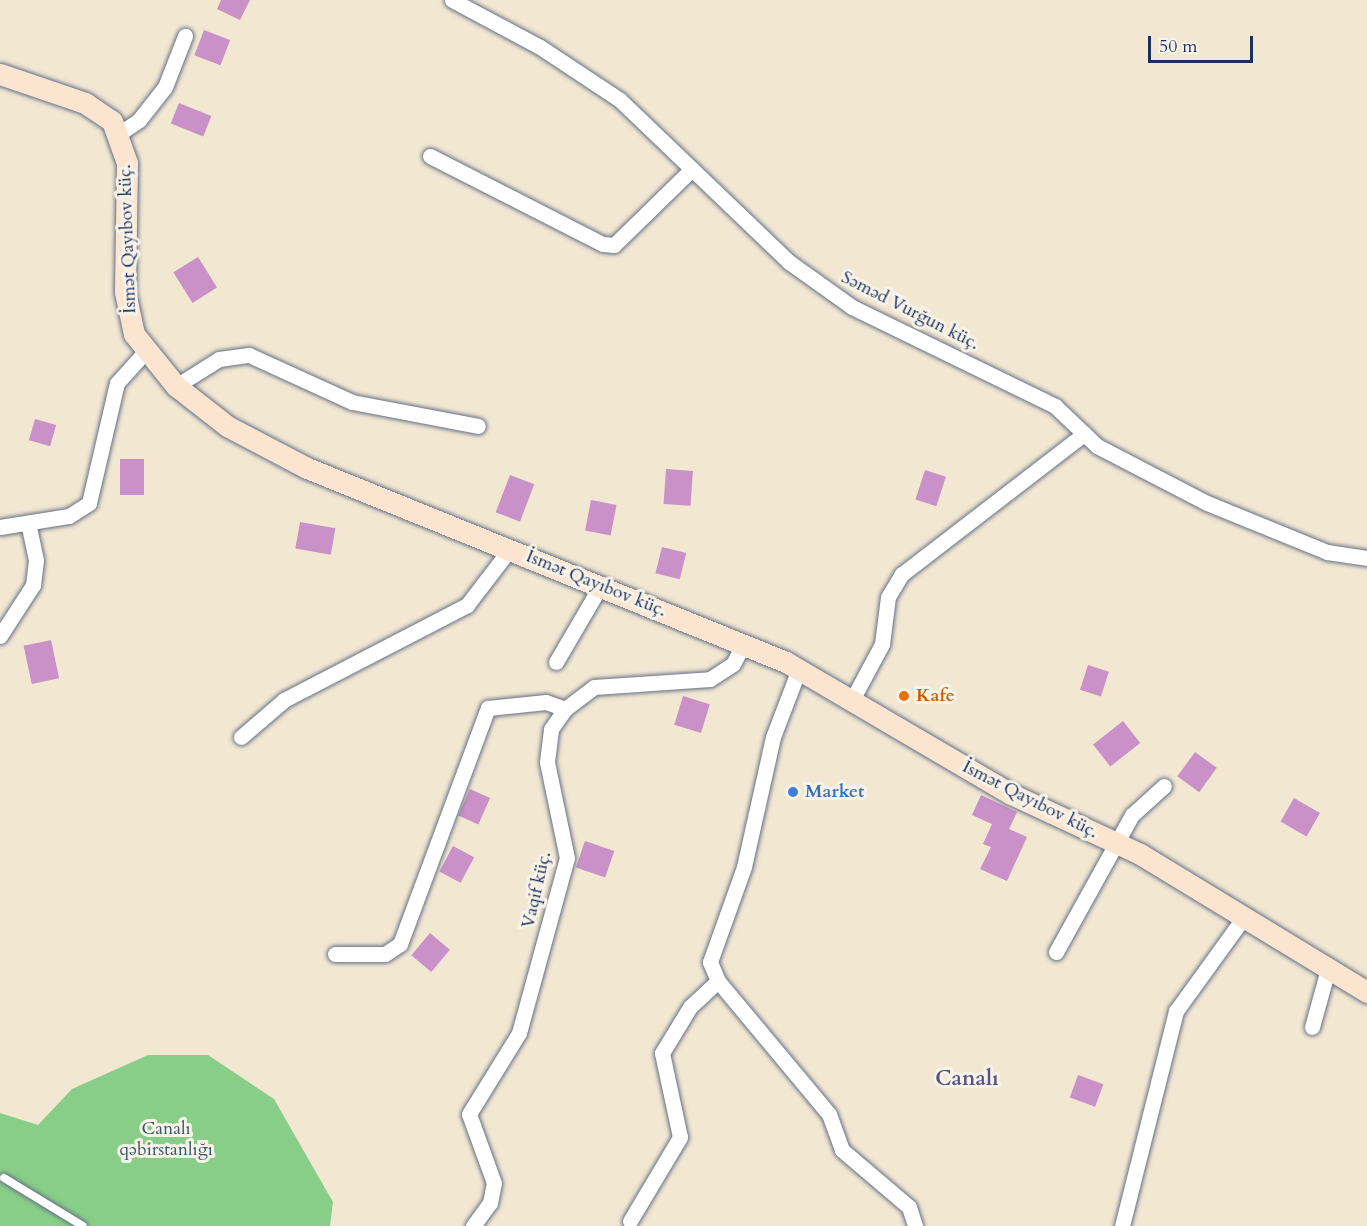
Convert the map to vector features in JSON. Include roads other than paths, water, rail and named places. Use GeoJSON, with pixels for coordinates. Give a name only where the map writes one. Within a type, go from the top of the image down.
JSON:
{"type":"FeatureCollection","features":[{"type":"Feature","properties":{"kind":"street","name":"Səməd Vurğun küç."},"geometry":{"type":"LineString","coordinates":[[452,0],[591,78],[819,286],[1055,406],[1084,434],[1121,461],[1207,503],[1307,545],[1367,558]]}},
{"type":"Feature","properties":{"kind":"street"},"geometry":{"type":"LineString","coordinates":[[0,74],[92,106],[120,133],[139,120],[165,87],[185,36]]}},
{"type":"Feature","properties":{"kind":"street","name":"İsmət Qayıbov küç."},"geometry":{"type":"LineString","coordinates":[[120,133],[127,163],[126,300],[134,334],[145,352],[176,386],[227,426],[277,455],[744,643],[799,669],[1011,794],[1115,842],[1367,992]]}},
{"type":"Feature","properties":{"kind":"street"},"geometry":{"type":"LineString","coordinates":[[430,156],[603,244],[614,245],[692,169]]}},
{"type":"Feature","properties":{"kind":"street"},"geometry":{"type":"LineString","coordinates":[[0,527],[69,516],[89,503],[117,383],[145,352]]}},
{"type":"Feature","properties":{"kind":"street"},"geometry":{"type":"LineString","coordinates":[[176,386],[219,359],[249,355],[352,402],[478,426]]}},
{"type":"Feature","properties":{"kind":"street"},"geometry":{"type":"LineString","coordinates":[[852,700],[882,644],[888,597],[896,580],[1084,434]]}},
{"type":"Feature","properties":{"kind":"street"},"geometry":{"type":"LineString","coordinates":[[0,636],[35,578],[28,523]]}},
{"type":"Feature","properties":{"kind":"street"},"geometry":{"type":"LineString","coordinates":[[241,737],[284,700],[467,605],[510,549]]}},
{"type":"Feature","properties":{"kind":"street"},"geometry":{"type":"LineString","coordinates":[[556,662],[601,585]]}},
{"type":"Feature","properties":{"kind":"street","name":"Vaqif küç."},"geometry":{"type":"LineString","coordinates":[[473,1226],[490,1203],[494,1183],[468,1114],[519,1033],[567,858],[546,748],[565,709],[594,687],[612,682],[710,679],[733,664],[744,643]]}},
{"type":"Feature","properties":{"kind":"street"},"geometry":{"type":"LineString","coordinates":[[799,669],[773,737],[744,867],[712,949],[718,981],[829,1114],[842,1150],[909,1207],[915,1226]]}},
{"type":"Feature","properties":{"kind":"street"},"geometry":{"type":"LineString","coordinates":[[335,954],[385,954],[400,944],[488,708],[497,702],[546,702],[565,709]]}},
{"type":"Feature","properties":{"kind":"street"},"geometry":{"type":"LineString","coordinates":[[1056,952],[1132,815],[1164,786]]}},
{"type":"Feature","properties":{"kind":"street"},"geometry":{"type":"LineString","coordinates":[[1122,1226],[1176,1011],[1244,917]]}},
{"type":"Feature","properties":{"kind":"street"},"geometry":{"type":"LineString","coordinates":[[1312,1027],[1328,969]]}},
{"type":"Feature","properties":{"kind":"street"},"geometry":{"type":"LineString","coordinates":[[630,1221],[680,1137],[662,1053],[690,1007],[718,981]]}},
{"type":"Feature","properties":{"kind":"lane"},"geometry":{"type":"LineString","coordinates":[[4,1178],[83,1226]]}},
{"type":"Feature","properties":{"kind":"place","name":"Kafe"},"geometry":{"type":"Point","coordinates":[904,696]}},
{"type":"Feature","properties":{"kind":"place","name":"Market"},"geometry":{"type":"Point","coordinates":[793,792]}},
{"type":"Feature","properties":{"kind":"district","name":"Canalı"},"geometry":{"type":"Point","coordinates":[967,1079]}},
{"type":"Feature","properties":{"kind":"park label","name":"Canalı qəbirstanlığı"},"geometry":{"type":"Point","coordinates":[166,1140]}}]}
